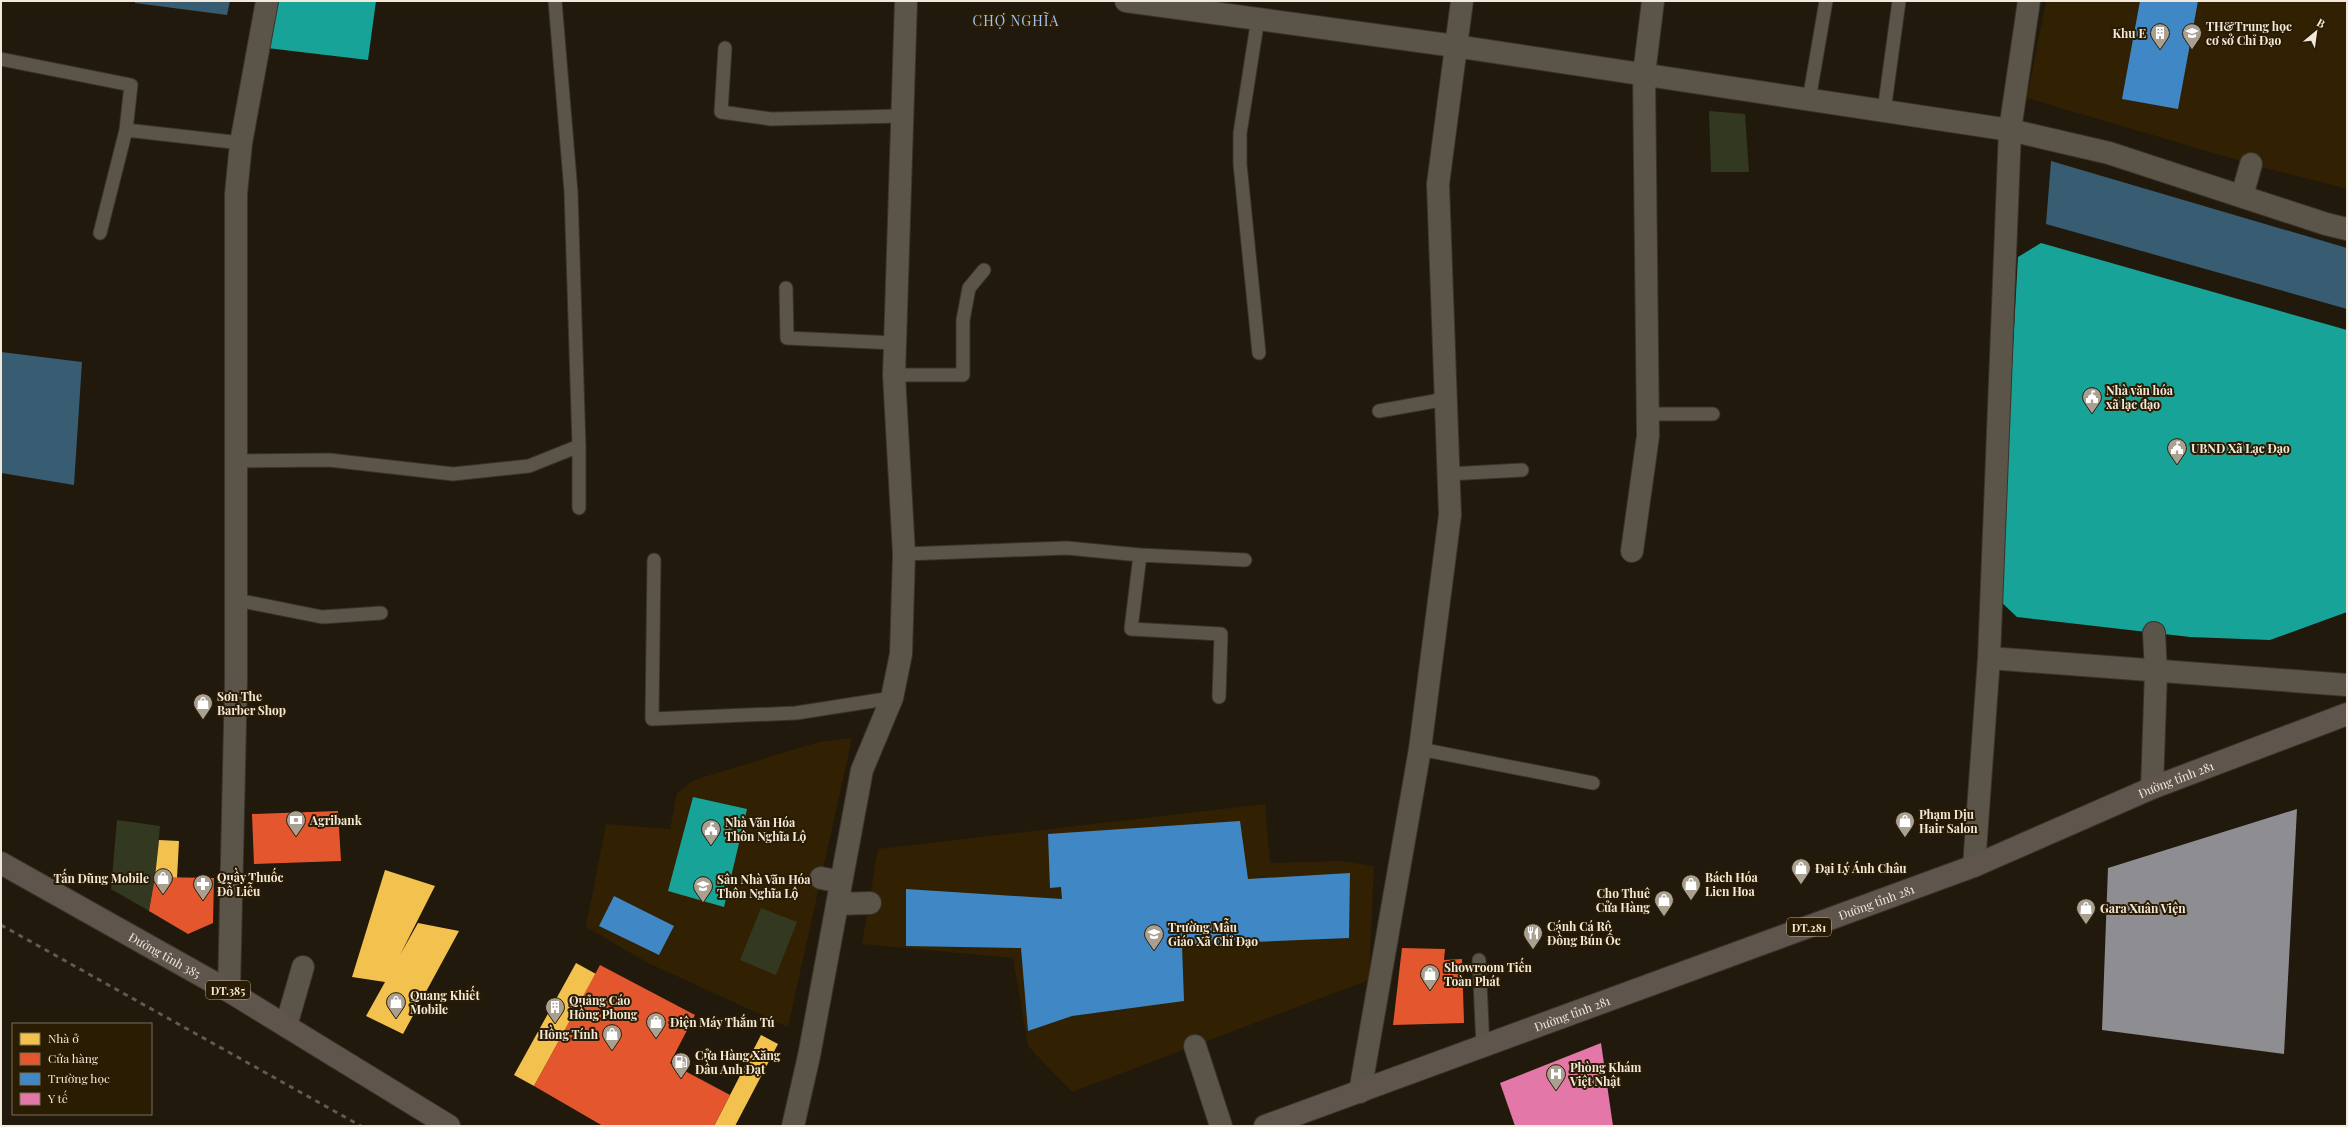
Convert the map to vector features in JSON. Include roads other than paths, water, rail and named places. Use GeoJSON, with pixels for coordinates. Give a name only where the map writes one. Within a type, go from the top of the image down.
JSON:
{"type":"FeatureCollection","features":[{"type":"Feature","properties":{"kind":"main road","name":"Đường tỉnh 281"},"geometry":{"type":"LineString","coordinates":[[1265,1126],[1974,866],[2152,788],[2347,714]]}},
{"type":"Feature","properties":{"kind":"main road","name":"Đường tỉnh 385"},"geometry":{"type":"LineString","coordinates":[[1,863],[229,990],[449,1126]]}},
{"type":"Feature","properties":{"kind":"street"},"geometry":{"type":"LineString","coordinates":[[229,990],[237,600],[236,194],[241,144],[267,1]]}},
{"type":"Feature","properties":{"kind":"street"},"geometry":{"type":"LineString","coordinates":[[793,1126],[809,1056],[837,904],[831,880],[862,770],[892,698],[901,654],[904,554],[894,375],[901,116],[906,1]]}},
{"type":"Feature","properties":{"kind":"street"},"geometry":{"type":"LineString","coordinates":[[1126,1],[1455,46],[2010,130],[2109,153],[2347,229]]}},
{"type":"Feature","properties":{"kind":"street"},"geometry":{"type":"LineString","coordinates":[[1360,1092],[1420,748],[1450,515],[1438,184],[1462,1]]}},
{"type":"Feature","properties":{"kind":"street"},"geometry":{"type":"LineString","coordinates":[[1632,551],[1648,436],[1644,74],[1653,1]]}},
{"type":"Feature","properties":{"kind":"street"},"geometry":{"type":"LineString","coordinates":[[1974,866],[1988,658],[2010,130],[2029,1]]}},
{"type":"Feature","properties":{"kind":"street"},"geometry":{"type":"LineString","coordinates":[[2242,196],[2251,164]]}},
{"type":"Feature","properties":{"kind":"street"},"geometry":{"type":"LineString","coordinates":[[2152,788],[2156,672],[2154,633]]}},
{"type":"Feature","properties":{"kind":"street"},"geometry":{"type":"LineString","coordinates":[[1988,658],[2156,672],[2187,672],[2347,684]]}},
{"type":"Feature","properties":{"kind":"street"},"geometry":{"type":"LineString","coordinates":[[837,904],[870,903]]}},
{"type":"Feature","properties":{"kind":"street"},"geometry":{"type":"LineString","coordinates":[[286,1026],[303,967]]}},
{"type":"Feature","properties":{"kind":"street"},"geometry":{"type":"LineString","coordinates":[[1195,1046],[1220,1126]]}},
{"type":"Feature","properties":{"kind":"lane"},"geometry":{"type":"LineString","coordinates":[[555,1],[571,192],[579,446],[579,508]]}},
{"type":"Feature","properties":{"kind":"lane"},"geometry":{"type":"LineString","coordinates":[[1809,100],[1826,1]]}},
{"type":"Feature","properties":{"kind":"lane"},"geometry":{"type":"LineString","coordinates":[[1884,111],[1898,1]]}},
{"type":"Feature","properties":{"kind":"lane"},"geometry":{"type":"LineString","coordinates":[[1258,18],[1240,133],[1240,164],[1259,353]]}},
{"type":"Feature","properties":{"kind":"lane"},"geometry":{"type":"LineString","coordinates":[[725,48],[721,112],[771,119],[901,116]]}},
{"type":"Feature","properties":{"kind":"lane"},"geometry":{"type":"LineString","coordinates":[[1,60],[131,85],[126,130],[100,233]]}},
{"type":"Feature","properties":{"kind":"lane"},"geometry":{"type":"LineString","coordinates":[[126,130],[241,144]]}},
{"type":"Feature","properties":{"kind":"lane"},"geometry":{"type":"LineString","coordinates":[[894,375],[963,375],[963,320],[969,288],[984,270]]}},
{"type":"Feature","properties":{"kind":"lane"},"geometry":{"type":"LineString","coordinates":[[786,288],[787,338],[895,343]]}},
{"type":"Feature","properties":{"kind":"lane"},"geometry":{"type":"LineString","coordinates":[[1379,411],[1446,399]]}},
{"type":"Feature","properties":{"kind":"lane"},"geometry":{"type":"LineString","coordinates":[[1647,414],[1714,414]]}},
{"type":"Feature","properties":{"kind":"lane"},"geometry":{"type":"LineString","coordinates":[[236,461],[329,460],[453,474],[529,466],[579,446]]}},
{"type":"Feature","properties":{"kind":"lane"},"geometry":{"type":"LineString","coordinates":[[1449,474],[1522,470]]}},
{"type":"Feature","properties":{"kind":"lane"},"geometry":{"type":"LineString","coordinates":[[904,554],[1067,548],[1140,555],[1245,560]]}},
{"type":"Feature","properties":{"kind":"lane"},"geometry":{"type":"LineString","coordinates":[[1140,555],[1131,629],[1220,634],[1219,697]]}},
{"type":"Feature","properties":{"kind":"lane"},"geometry":{"type":"LineString","coordinates":[[654,560],[652,719],[796,713],[892,698]]}},
{"type":"Feature","properties":{"kind":"lane"},"geometry":{"type":"LineString","coordinates":[[237,600],[322,617],[381,613]]}},
{"type":"Feature","properties":{"kind":"lane"},"geometry":{"type":"LineString","coordinates":[[1420,748],[1593,783]]}},
{"type":"Feature","properties":{"kind":"lane"},"geometry":{"type":"LineString","coordinates":[[1478,960],[1483,1047]]}},
{"type":"Feature","properties":{"kind":"water"},"geometry":{"type":"Polygon","coordinates":[[[135,1],[230,1],[227,15],[135,3],[135,1]]]}},
{"type":"Feature","properties":{"kind":"water"},"geometry":{"type":"Polygon","coordinates":[[[2051,161],[2347,248],[2347,309],[2046,224],[2051,161]]]}},
{"type":"Feature","properties":{"kind":"water"},"geometry":{"type":"Polygon","coordinates":[[[1,352],[82,362],[74,485],[1,473],[1,352]]]}},
{"type":"Feature","properties":{"kind":"railway"},"geometry":{"type":"LineString","coordinates":[[1,925],[361,1126]]}},
{"type":"Feature","properties":{"kind":"place","name":"Khu E"},"geometry":{"type":"Point","coordinates":[2160,50]}},
{"type":"Feature","properties":{"kind":"place","name":"TH&Trung học cơ sở Chỉ Đạo"},"geometry":{"type":"Point","coordinates":[2192,50]}},
{"type":"Feature","properties":{"kind":"place","name":"Nhà văn hóa xã lạc đạo"},"geometry":{"type":"Point","coordinates":[2092,414]}},
{"type":"Feature","properties":{"kind":"place","name":"UBND Xã Lạc Đạo"},"geometry":{"type":"Point","coordinates":[2177,465]}},
{"type":"Feature","properties":{"kind":"place","name":"Sơn The Barber Shop"},"geometry":{"type":"Point","coordinates":[203,720]}},
{"type":"Feature","properties":{"kind":"place","name":"Agribank"},"geometry":{"type":"Point","coordinates":[296,837]}},
{"type":"Feature","properties":{"kind":"place","name":"Phạm Dịu Hair Salon"},"geometry":{"type":"Point","coordinates":[1905,838]}},
{"type":"Feature","properties":{"kind":"place","name":"Nhà Văn Hóa Thôn Nghĩa Lộ"},"geometry":{"type":"Point","coordinates":[711,846]}},
{"type":"Feature","properties":{"kind":"place","name":"Đại Lý Ánh Châu"},"geometry":{"type":"Point","coordinates":[1801,885]}},
{"type":"Feature","properties":{"kind":"place","name":"Tấn Dũng Mobile"},"geometry":{"type":"Point","coordinates":[163,895]}},
{"type":"Feature","properties":{"kind":"place","name":"Quầy Thuốc Đỗ Liễu"},"geometry":{"type":"Point","coordinates":[203,901]}},
{"type":"Feature","properties":{"kind":"place","name":"Bách Hóa Lien Hoa"},"geometry":{"type":"Point","coordinates":[1691,901]}},
{"type":"Feature","properties":{"kind":"place","name":"Sân Nhà Văn Hóa Thôn Nghĩa Lộ"},"geometry":{"type":"Point","coordinates":[703,903]}},
{"type":"Feature","properties":{"kind":"place","name":"Cho Thuê Cửa Hàng"},"geometry":{"type":"Point","coordinates":[1664,917]}},
{"type":"Feature","properties":{"kind":"place","name":"Gara Xuân Viện"},"geometry":{"type":"Point","coordinates":[2086,925]}},
{"type":"Feature","properties":{"kind":"place","name":"Cánh Cá Rô Đồng Bún Ốc"},"geometry":{"type":"Point","coordinates":[1533,950]}},
{"type":"Feature","properties":{"kind":"place","name":"Trường Mẫu Giáo Xã Chỉ Đạo"},"geometry":{"type":"Point","coordinates":[1154,951]}},
{"type":"Feature","properties":{"kind":"place","name":"Showroom Tiến Toàn Phát"},"geometry":{"type":"Point","coordinates":[1430,991]}},
{"type":"Feature","properties":{"kind":"place","name":"Quang Khiết Mobile"},"geometry":{"type":"Point","coordinates":[396,1019]}},
{"type":"Feature","properties":{"kind":"place","name":"Quảng Cáo Hồng Phong"},"geometry":{"type":"Point","coordinates":[555,1024]}},
{"type":"Feature","properties":{"kind":"place","name":"Điện Máy Thắm Tú"},"geometry":{"type":"Point","coordinates":[656,1039]}},
{"type":"Feature","properties":{"kind":"place","name":"Hồng Tính"},"geometry":{"type":"Point","coordinates":[612,1051]}},
{"type":"Feature","properties":{"kind":"place","name":"Cửa Hàng Xăng Dầu Anh Đạt"},"geometry":{"type":"Point","coordinates":[681,1079]}},
{"type":"Feature","properties":{"kind":"place","name":"Phòng Khám Việt Nhật"},"geometry":{"type":"Point","coordinates":[1556,1091]}},
{"type":"Feature","properties":{"kind":"district","name":"CHỢ NGHĨA"},"geometry":{"type":"Point","coordinates":[1016,20]}}]}
